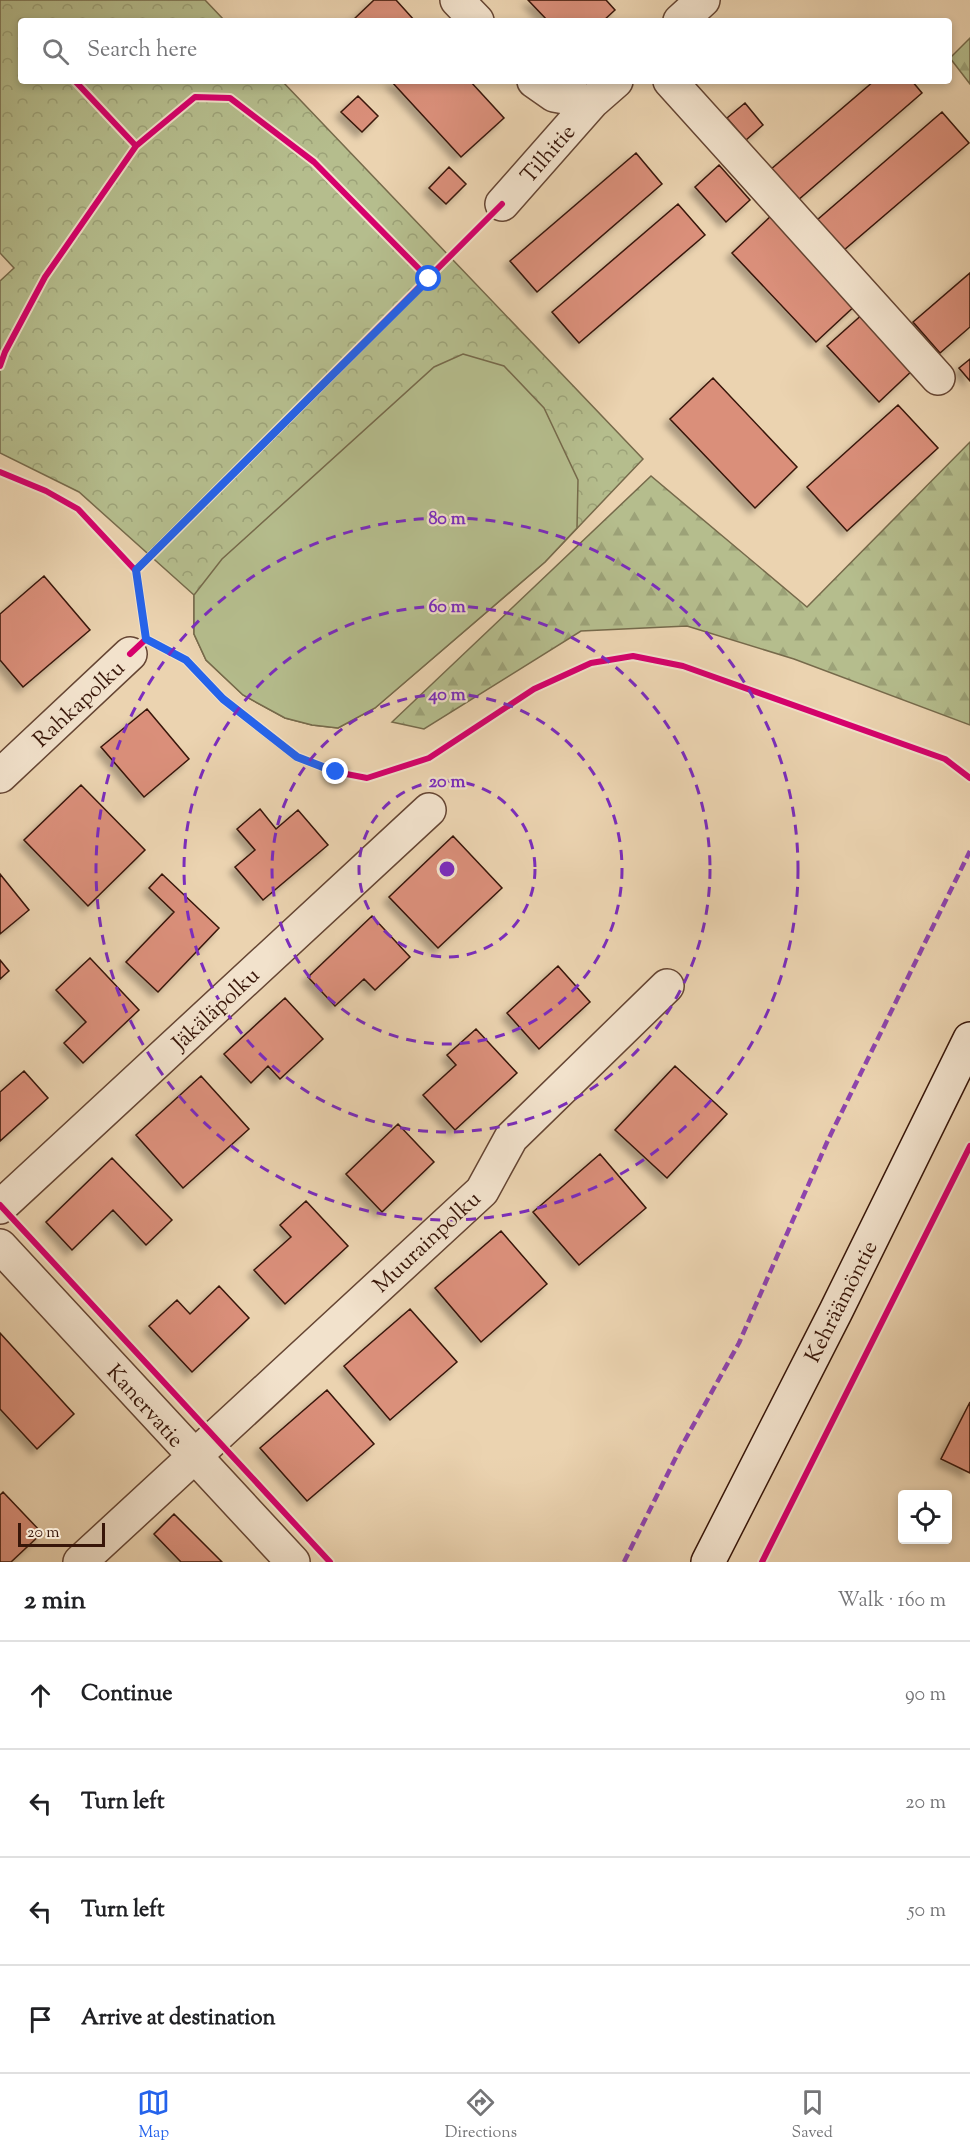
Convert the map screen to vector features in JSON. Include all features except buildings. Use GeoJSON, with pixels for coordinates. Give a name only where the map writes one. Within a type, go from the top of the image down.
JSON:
{"type":"FeatureCollection","features":[{"type":"Feature","properties":{"kind":"street"},"geometry":{"type":"LineString","coordinates":[[457,0],[474,18]]}},
{"type":"Feature","properties":{"kind":"street"},"geometry":{"type":"LineString","coordinates":[[683,18],[703,0]]}},
{"type":"Feature","properties":{"kind":"street","name":"Tilhitie"},"geometry":{"type":"LineString","coordinates":[[502,204],[592,102],[613,84]]}},
{"type":"Feature","properties":{"kind":"street"},"geometry":{"type":"LineString","coordinates":[[673,84],[938,378]]}},
{"type":"Feature","properties":{"kind":"street","name":"Tilhitie"},"geometry":{"type":"LineString","coordinates":[[544,88],[592,102]]}},
{"type":"Feature","properties":{"kind":"street","name":"Rahkapolku"},"geometry":{"type":"LineString","coordinates":[[0,776],[130,654]]}},
{"type":"Feature","properties":{"kind":"street","name":"Jäkäläpolku"},"geometry":{"type":"LineString","coordinates":[[0,1207],[429,810]]}},
{"type":"Feature","properties":{"kind":"street","name":"Muurainpolku"},"geometry":{"type":"LineString","coordinates":[[80,1562],[482,1191],[511,1138],[667,986]]}},
{"type":"Feature","properties":{"kind":"street","name":"Kehräämöntie"},"geometry":{"type":"LineString","coordinates":[[708,1562],[970,1039]]}},
{"type":"Feature","properties":{"kind":"street","name":"Kanervatie"},"geometry":{"type":"LineString","coordinates":[[0,1246],[293,1562]]}},
{"type":"Feature","properties":{"kind":"green space"},"geometry":{"type":"Polygon","coordinates":[[[0,0],[205,0],[222,18],[18,18],[18,84],[285,84],[643,459],[545,562],[375,708],[338,728],[312,725],[285,718],[243,695],[206,660],[194,634],[194,595],[79,492],[0,453],[0,281],[14,268],[0,253],[0,0]]]}},
{"type":"Feature","properties":{"kind":"green space"},"geometry":{"type":"Polygon","coordinates":[[[970,38],[970,84],[952,61],[952,56],[970,38]]]}},
{"type":"Feature","properties":{"kind":"green space"},"geometry":{"type":"Polygon","coordinates":[[[463,354],[504,366],[544,408],[578,480],[577,528],[545,562],[375,708],[338,728],[312,725],[285,718],[243,695],[206,660],[194,634],[194,595],[222,559],[434,367],[463,354]]]}},
{"type":"Feature","properties":{"kind":"green space"},"geometry":{"type":"Polygon","coordinates":[[[970,442],[970,725],[794,659],[687,626],[581,631],[424,729],[392,722],[651,476],[807,607],[970,442]]]}},
{"type":"Feature","properties":{"kind":"marked path"},"geometry":{"type":"LineString","coordinates":[[624,1562],[680,1449],[739,1343],[828,1140],[970,851]]}},
{"type":"Feature","properties":{"kind":"cycle path"},"geometry":{"type":"LineString","coordinates":[[78,84],[136,146]]}},
{"type":"Feature","properties":{"kind":"cycle path"},"geometry":{"type":"LineString","coordinates":[[0,366],[5,352],[45,277],[136,146],[195,97],[230,98],[314,162],[429,279]]}},
{"type":"Feature","properties":{"kind":"cycle path"},"geometry":{"type":"LineString","coordinates":[[136,571],[502,204]]}},
{"type":"Feature","properties":{"kind":"cycle path"},"geometry":{"type":"LineString","coordinates":[[0,472],[46,491],[78,509],[136,571],[146,639],[130,654]]}},
{"type":"Feature","properties":{"kind":"cycle path"},"geometry":{"type":"LineString","coordinates":[[146,639],[186,660],[223,699],[298,757],[336,772],[367,778],[429,758],[534,689],[591,663],[633,656],[683,666],[945,759],[970,778]]}},
{"type":"Feature","properties":{"kind":"cycle path"},"geometry":{"type":"LineString","coordinates":[[762,1562],[970,1146]]}},
{"type":"Feature","properties":{"kind":"cycle path"},"geometry":{"type":"LineString","coordinates":[[0,1205],[330,1562]]}},
{"type":"Feature","properties":{"kind":"route"},"geometry":{"type":"LineString","coordinates":[[336,772],[297,757],[223,699],[186,660],[146,639],[136,570],[429,279]]}}]}
